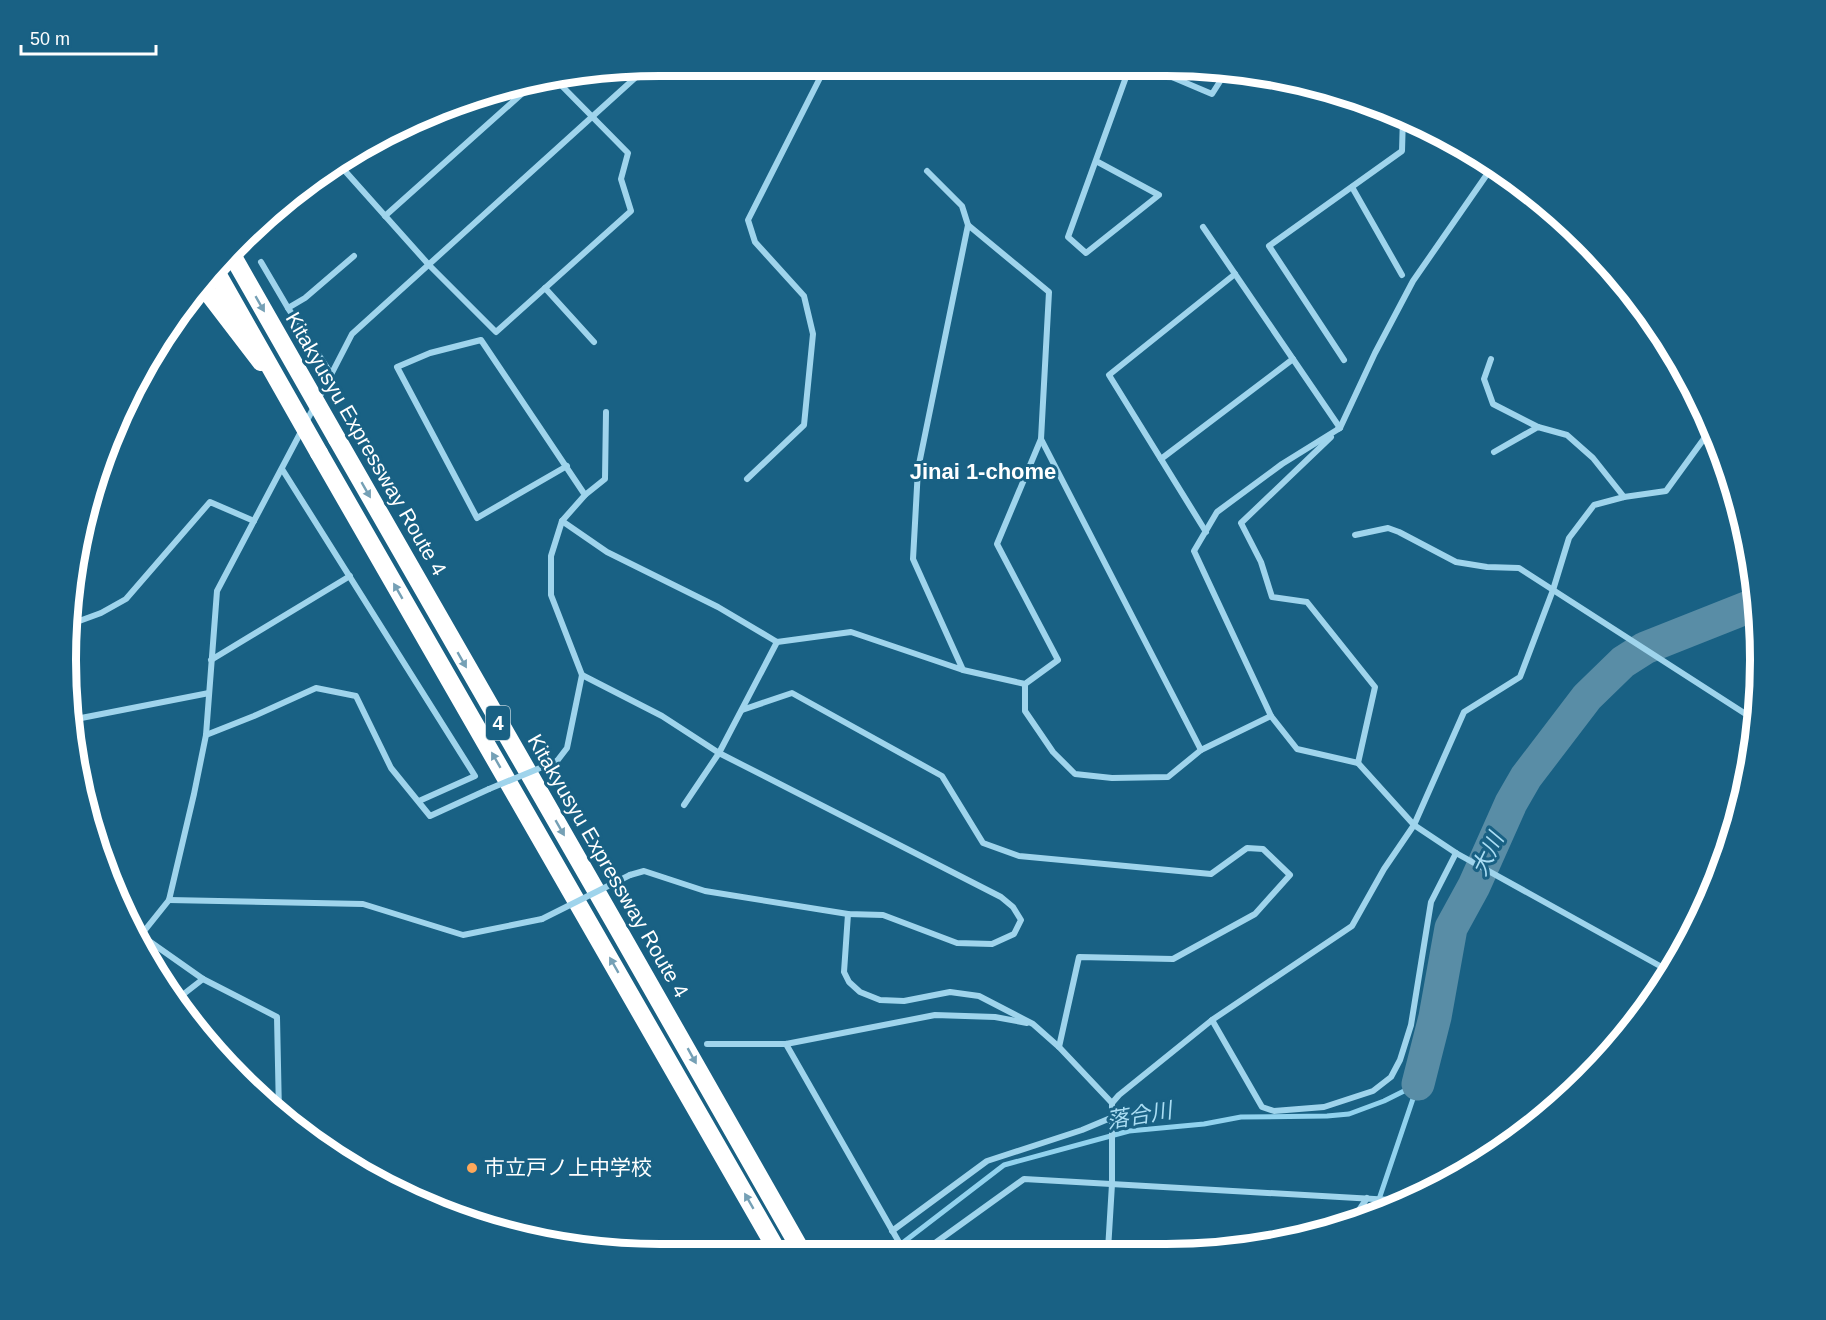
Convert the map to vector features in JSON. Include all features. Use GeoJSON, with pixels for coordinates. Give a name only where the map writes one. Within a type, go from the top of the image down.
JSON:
{"type":"FeatureCollection","features":[{"type":"Feature","properties":{"kind":"highway","name":"Kitakyusyu Expressway Route 4"},"geometry":{"type":"LineString","coordinates":[[235,260],[514,752],[663,1005],[797,1244]]}},
{"type":"Feature","properties":{"kind":"highway","name":"4"},"geometry":{"type":"LineString","coordinates":[[219,277],[773,1244]]}},
{"type":"Feature","properties":{"kind":"highway"},"geometry":{"type":"LineString","coordinates":[[207,292],[282,389]]}},
{"type":"Feature","properties":{"kind":"street"},"geometry":{"type":"LineString","coordinates":[[747,479],[804,425],[813,334],[804,296],[755,242],[748,220],[821,76]]}},
{"type":"Feature","properties":{"kind":"street"},"geometry":{"type":"LineString","coordinates":[[1096,161],[1159,195],[1086,253],[1068,237],[1126,76]]}},
{"type":"Feature","properties":{"kind":"street"},"geometry":{"type":"LineString","coordinates":[[1170,76],[1212,94],[1221,79]]}},
{"type":"Feature","properties":{"kind":"street"},"geometry":{"type":"LineString","coordinates":[[144,931],[169,900],[194,794],[206,735],[217,591],[352,334],[636,77]]}},
{"type":"Feature","properties":{"kind":"street"},"geometry":{"type":"LineString","coordinates":[[344,170],[429,265],[496,332],[631,211],[621,179],[628,153],[561,85]]}},
{"type":"Feature","properties":{"kind":"street"},"geometry":{"type":"LineString","coordinates":[[385,216],[523,93]]}},
{"type":"Feature","properties":{"kind":"street"},"geometry":{"type":"LineString","coordinates":[[1344,360],[1269,246],[1402,151],[1403,127]]}},
{"type":"Feature","properties":{"kind":"street"},"geometry":{"type":"LineString","coordinates":[[927,171],[962,207],[968,225],[918,469],[913,559],[963,670]]}},
{"type":"Feature","properties":{"kind":"street"},"geometry":{"type":"LineString","coordinates":[[1358,763],[1375,687],[1307,602],[1272,597],[1261,562],[1241,523],[1340,428],[1375,353],[1413,281],[1488,173]]}},
{"type":"Feature","properties":{"kind":"street"},"geometry":{"type":"LineString","coordinates":[[1352,187],[1402,275]]}},
{"type":"Feature","properties":{"kind":"street"},"geometry":{"type":"LineString","coordinates":[[562,521],[607,552],[718,607],[777,642],[851,632],[963,670],[1025,684],[1058,660],[997,544],[1041,439],[1049,292],[968,225]]}},
{"type":"Feature","properties":{"kind":"street"},"geometry":{"type":"LineString","coordinates":[[1203,227],[1340,428]]}},
{"type":"Feature","properties":{"kind":"street"},"geometry":{"type":"LineString","coordinates":[[288,308],[306,298],[354,256]]}},
{"type":"Feature","properties":{"kind":"street"},"geometry":{"type":"LineString","coordinates":[[261,262],[331,374]]}},
{"type":"Feature","properties":{"kind":"street"},"geometry":{"type":"LineString","coordinates":[[1206,532],[1109,375],[1235,274]]}},
{"type":"Feature","properties":{"kind":"street"},"geometry":{"type":"LineString","coordinates":[[545,288],[594,342]]}},
{"type":"Feature","properties":{"kind":"street"},"geometry":{"type":"LineString","coordinates":[[567,466],[477,518],[397,367],[430,353],[481,340],[567,466],[585,495]]}},
{"type":"Feature","properties":{"kind":"street"},"geometry":{"type":"LineString","coordinates":[[1161,459],[1293,359]]}},
{"type":"Feature","properties":{"kind":"street"},"geometry":{"type":"LineString","coordinates":[[1491,359],[1484,379],[1493,404],[1538,427],[1567,435],[1593,458],[1624,497]]}},
{"type":"Feature","properties":{"kind":"street"},"geometry":{"type":"LineString","coordinates":[[206,735],[316,688],[356,696],[391,768],[430,816],[557,761],[567,748],[582,675],[551,596],[551,556],[562,521],[585,495],[604,479],[606,412]]}},
{"type":"Feature","properties":{"kind":"street"},"geometry":{"type":"LineString","coordinates":[[1494,452],[1538,427]]}},
{"type":"Feature","properties":{"kind":"street"},"geometry":{"type":"LineString","coordinates":[[1340,428],[1282,464],[1217,512],[1194,551],[1271,716],[1297,749],[1358,763],[1414,825],[1456,853],[1662,967]]}},
{"type":"Feature","properties":{"kind":"street"},"geometry":{"type":"LineString","coordinates":[[1112,1103],[1212,1020],[1352,926],[1384,869],[1414,825],[1464,712],[1520,677],[1553,590],[1569,538],[1594,506],[1624,497],[1666,492],[1705,436]]}},
{"type":"Feature","properties":{"kind":"street"},"geometry":{"type":"LineString","coordinates":[[1041,439],[1201,750]]}},
{"type":"Feature","properties":{"kind":"street"},"geometry":{"type":"LineString","coordinates":[[282,468],[475,776],[419,801]]}},
{"type":"Feature","properties":{"kind":"street"},"geometry":{"type":"LineString","coordinates":[[78,621],[101,613],[126,599],[210,502],[254,521]]}},
{"type":"Feature","properties":{"kind":"street"},"geometry":{"type":"LineString","coordinates":[[1355,535],[1388,528],[1456,562],[1487,567],[1520,568],[1747,715]]}},
{"type":"Feature","properties":{"kind":"street"},"geometry":{"type":"LineString","coordinates":[[212,660],[350,576]]}},
{"type":"Feature","properties":{"kind":"street"},"geometry":{"type":"LineString","coordinates":[[684,805],[719,753],[777,642]]}},
{"type":"Feature","properties":{"kind":"street"},"geometry":{"type":"LineString","coordinates":[[169,900],[363,904],[463,935],[542,919],[630,875],[644,872],[705,891],[848,914],[883,915],[957,943],[992,944],[1014,934],[1021,920],[1013,907],[1001,897],[719,753],[662,716],[582,675]]}},
{"type":"Feature","properties":{"kind":"street"},"geometry":{"type":"LineString","coordinates":[[1025,684],[1025,711],[1053,752],[1075,774],[1112,778],[1168,777],[1201,750],[1271,716]]}},
{"type":"Feature","properties":{"kind":"street"},"geometry":{"type":"LineString","coordinates":[[80,718],[209,693]]}},
{"type":"Feature","properties":{"kind":"street"},"geometry":{"type":"LineString","coordinates":[[742,710],[792,693],[942,776],[983,843],[1019,856],[1211,874],[1247,848],[1263,849],[1290,875],[1255,914],[1173,959],[1079,957],[1059,1047]]}},
{"type":"Feature","properties":{"kind":"street"},"geometry":{"type":"LineString","coordinates":[[1212,1020],[1262,1107],[1274,1111],[1324,1107],[1373,1091],[1391,1077],[1400,1060],[1411,1025],[1431,902],[1456,853]]}},
{"type":"Feature","properties":{"kind":"street"},"geometry":{"type":"LineString","coordinates":[[848,914],[844,972],[849,982],[860,993],[880,1000],[904,1001],[950,992],[979,996],[1033,1024],[1059,1047],[1112,1103],[1112,1184],[1108,1244]]}},
{"type":"Feature","properties":{"kind":"street"},"geometry":{"type":"LineString","coordinates":[[149,941],[203,979],[277,1017],[279,1102]]}},
{"type":"Feature","properties":{"kind":"street"},"geometry":{"type":"LineString","coordinates":[[183,995],[203,979]]}},
{"type":"Feature","properties":{"kind":"street"},"geometry":{"type":"LineString","coordinates":[[707,1044],[786,1044],[935,1015],[995,1017],[1033,1024]]}},
{"type":"Feature","properties":{"kind":"street"},"geometry":{"type":"LineString","coordinates":[[786,1044],[900,1244]]}},
{"type":"Feature","properties":{"kind":"street"},"geometry":{"type":"LineString","coordinates":[[892,1231],[987,1161],[1082,1130],[1113,1117]]}},
{"type":"Feature","properties":{"kind":"street"},"geometry":{"type":"LineString","coordinates":[[934,1244],[1024,1179],[1388,1199]]}},
{"type":"Feature","properties":{"kind":"street"},"geometry":{"type":"LineString","coordinates":[[1358,1211],[1367,1198]]}},
{"type":"Feature","properties":{"kind":"waterway","name":"大川"},"geometry":{"type":"LineString","coordinates":[[1418,1084],[1435,1017],[1451,928],[1474,886],[1511,803],[1526,777],[1587,697],[1623,662],[1645,648],[1747,608]]}},
{"type":"Feature","properties":{"kind":"waterway","name":"大川"},"geometry":{"type":"LineString","coordinates":[[1378,1204],[1418,1084]]}},
{"type":"Feature","properties":{"kind":"waterway","name":"落合川"},"geometry":{"type":"LineString","coordinates":[[901,1244],[1004,1165],[1129,1131],[1204,1124],[1241,1117],[1349,1114],[1384,1101],[1418,1084]]}},
{"type":"Feature","properties":{"kind":"place","name":"市立戸ノ上中学校"},"geometry":{"type":"Point","coordinates":[472,1168]}},
{"type":"Feature","properties":{"kind":"district","name":"Jinai 1-chome"},"geometry":{"type":"Point","coordinates":[983,471]}}]}
